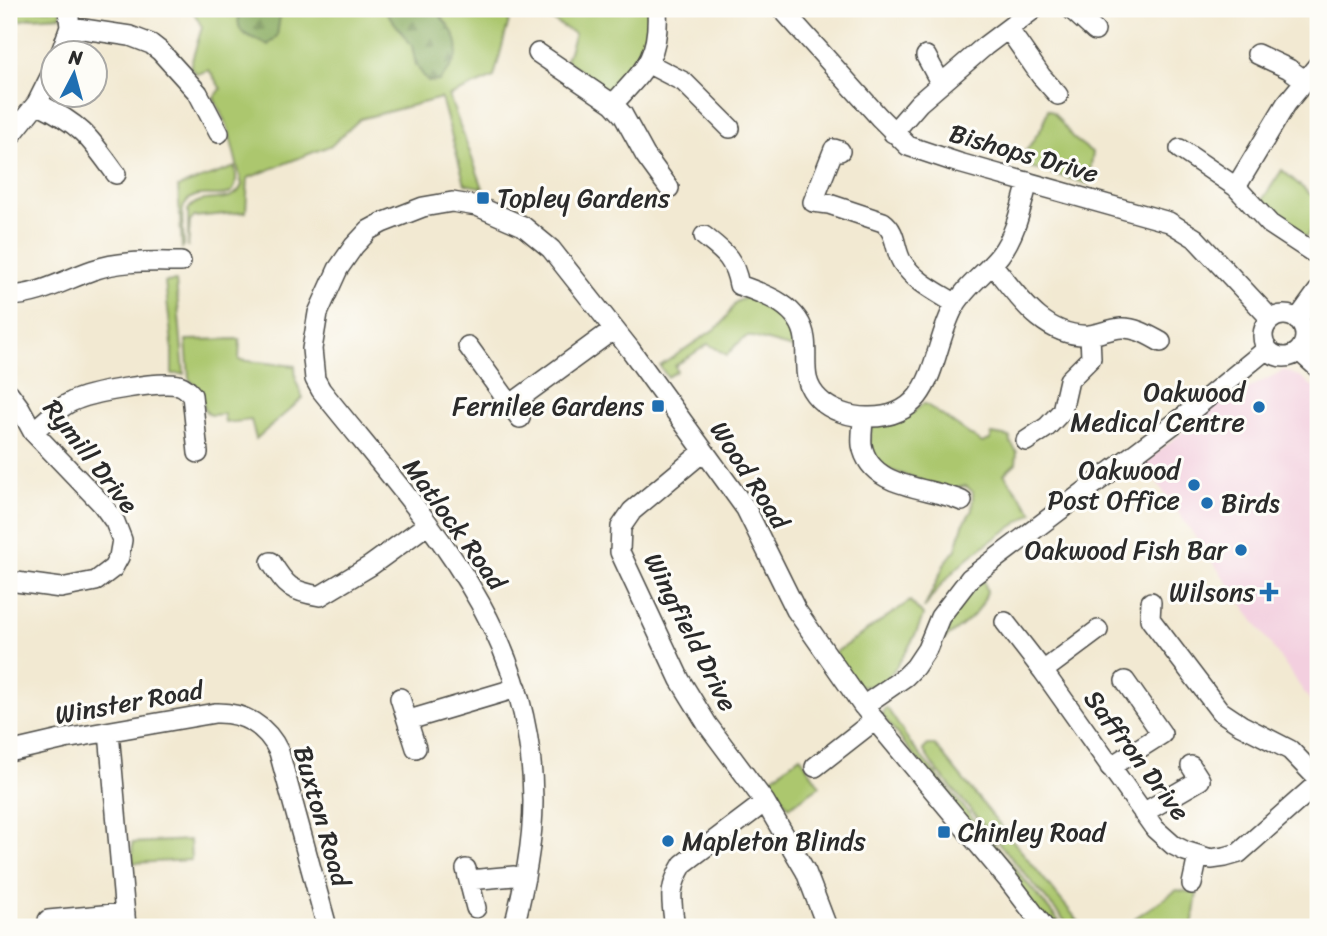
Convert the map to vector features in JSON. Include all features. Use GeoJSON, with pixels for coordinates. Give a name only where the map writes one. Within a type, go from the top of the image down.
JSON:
{"type":"FeatureCollection","features":[{"type":"Feature","properties":{"kind":"street"},"geometry":{"type":"LineString","coordinates":[[613,104],[649,64],[656,39],[657,9]]}},
{"type":"Feature","properties":{"kind":"street","name":"Bishops Drive"},"geometry":{"type":"LineString","coordinates":[[782,9],[902,142],[915,150],[1169,222],[1184,229],[1271,318]]}},
{"type":"Feature","properties":{"kind":"street"},"geometry":{"type":"LineString","coordinates":[[893,133],[919,103],[985,46],[1034,9]]}},
{"type":"Feature","properties":{"kind":"street"},"geometry":{"type":"LineString","coordinates":[[1072,9],[1095,31]]}},
{"type":"Feature","properties":{"kind":"street"},"geometry":{"type":"LineString","coordinates":[[64,38],[69,18],[151,44],[205,88],[219,133]]}},
{"type":"Feature","properties":{"kind":"street"},"geometry":{"type":"LineString","coordinates":[[1009,30],[1041,76],[1058,95]]}},
{"type":"Feature","properties":{"kind":"street"},"geometry":{"type":"LineString","coordinates":[[538,53],[613,104],[623,115],[645,155],[669,188]]}},
{"type":"Feature","properties":{"kind":"street"},"geometry":{"type":"LineString","coordinates":[[1257,54],[1289,69],[1304,80]]}},
{"type":"Feature","properties":{"kind":"street"},"geometry":{"type":"LineString","coordinates":[[926,56],[941,84]]}},
{"type":"Feature","properties":{"kind":"street"},"geometry":{"type":"LineString","coordinates":[[649,64],[684,82],[730,128]]}},
{"type":"Feature","properties":{"kind":"street"},"geometry":{"type":"LineString","coordinates":[[1236,187],[1286,104],[1318,65]]}},
{"type":"Feature","properties":{"kind":"street"},"geometry":{"type":"LineString","coordinates":[[9,138],[37,103],[78,125],[116,174]]}},
{"type":"Feature","properties":{"kind":"street"},"geometry":{"type":"LineString","coordinates":[[83,162],[98,148]]}},
{"type":"Feature","properties":{"kind":"street"},"geometry":{"type":"LineString","coordinates":[[840,151],[834,149],[813,202],[829,204],[883,222],[889,227],[900,259],[915,278],[956,304]]}},
{"type":"Feature","properties":{"kind":"street"},"geometry":{"type":"LineString","coordinates":[[1180,149],[1236,187],[1270,224],[1311,251]]}},
{"type":"Feature","properties":{"kind":"street"},"geometry":{"type":"LineString","coordinates":[[704,236],[727,255],[736,268],[739,285],[772,297],[792,314],[803,331],[806,375],[817,397],[832,408],[863,417],[894,413],[908,406],[920,395],[928,381],[947,322],[956,304],[1006,248],[1028,182]]}},
{"type":"Feature","properties":{"kind":"street","name":"Wood Road"},"geometry":{"type":"LineString","coordinates":[[369,230],[439,203],[465,203],[494,212],[523,226],[551,249],[614,329],[746,509],[796,610],[869,713],[1003,872],[1044,927]]}},
{"type":"Feature","properties":{"kind":"street","name":"Matlock Road"},"geometry":{"type":"LineString","coordinates":[[369,230],[338,269],[322,301],[314,327],[312,349],[315,379],[467,578],[487,613],[517,688],[525,722],[532,780],[532,826],[525,878],[514,927]]}},
{"type":"Feature","properties":{"kind":"street"},"geometry":{"type":"LineString","coordinates":[[9,296],[39,292],[92,271],[128,262],[181,262]]}},
{"type":"Feature","properties":{"kind":"street"},"geometry":{"type":"LineString","coordinates":[[992,264],[1020,299],[1045,322],[1068,332],[1090,335],[1122,328],[1141,331],[1161,342]]}},
{"type":"Feature","properties":{"kind":"street"},"geometry":{"type":"LineString","coordinates":[[1297,320],[1318,291]]}},
{"type":"Feature","properties":{"kind":"street"},"geometry":{"type":"LineString","coordinates":[[1282,316],[1297,320],[1304,330],[1304,340],[1299,351],[1287,357],[1278,356],[1267,349],[1263,335],[1271,318],[1282,316]]}},
{"type":"Feature","properties":{"kind":"street"},"geometry":{"type":"LineString","coordinates":[[468,346],[515,411],[614,329]]}},
{"type":"Feature","properties":{"kind":"street"},"geometry":{"type":"LineString","coordinates":[[1026,441],[1047,427],[1062,411],[1069,380],[1091,358],[1090,335]]}},
{"type":"Feature","properties":{"kind":"street"},"geometry":{"type":"LineString","coordinates":[[816,767],[915,667],[927,649],[940,617],[960,588],[1191,411],[1267,349]]}},
{"type":"Feature","properties":{"kind":"street"},"geometry":{"type":"LineString","coordinates":[[1299,351],[1318,368]]}},
{"type":"Feature","properties":{"kind":"street"},"geometry":{"type":"LineString","coordinates":[[33,432],[59,409],[88,395],[177,385],[192,395],[198,453]]}},
{"type":"Feature","properties":{"kind":"street","name":"Rymill Drive"},"geometry":{"type":"LineString","coordinates":[[9,393],[33,432],[102,504],[122,541],[119,557],[106,575],[96,581],[61,588],[9,581]]}},
{"type":"Feature","properties":{"kind":"street"},"geometry":{"type":"LineString","coordinates":[[863,417],[864,453],[878,471],[901,484],[950,495],[962,501]]}},
{"type":"Feature","properties":{"kind":"street","name":"Wingfield Drive"},"geometry":{"type":"LineString","coordinates":[[704,451],[632,511],[621,527],[620,552],[680,680],[707,724],[765,802],[806,872],[827,927]]}},
{"type":"Feature","properties":{"kind":"street"},"geometry":{"type":"LineString","coordinates":[[271,562],[284,584],[305,594],[320,596],[370,566],[428,524]]}},
{"type":"Feature","properties":{"kind":"street"},"geometry":{"type":"LineString","coordinates":[[1151,602],[1150,619],[1220,710],[1230,719],[1290,750],[1318,781]]}},
{"type":"Feature","properties":{"kind":"street","name":"Saffron Drive"},"geometry":{"type":"LineString","coordinates":[[1005,622],[1043,671],[1143,813],[1173,845],[1211,859],[1239,853],[1318,781]]}},
{"type":"Feature","properties":{"kind":"street"},"geometry":{"type":"LineString","coordinates":[[1043,671],[1098,630]]}},
{"type":"Feature","properties":{"kind":"street"},"geometry":{"type":"LineString","coordinates":[[1110,767],[1162,734],[1125,681]]}},
{"type":"Feature","properties":{"kind":"street"},"geometry":{"type":"LineString","coordinates":[[408,720],[517,688]]}},
{"type":"Feature","properties":{"kind":"street"},"geometry":{"type":"LineString","coordinates":[[400,698],[416,748]]}},
{"type":"Feature","properties":{"kind":"street","name":"Winster Road"},"geometry":{"type":"LineString","coordinates":[[9,752],[215,713],[240,716],[257,724]]}},
{"type":"Feature","properties":{"kind":"street","name":"Buxton Road"},"geometry":{"type":"LineString","coordinates":[[257,724],[274,741],[279,752],[327,927]]}},
{"type":"Feature","properties":{"kind":"street"},"geometry":{"type":"LineString","coordinates":[[48,920],[126,920],[109,732]]}},
{"type":"Feature","properties":{"kind":"street","name":"Saffron Drive"},"geometry":{"type":"LineString","coordinates":[[1143,813],[1199,777]]}},
{"type":"Feature","properties":{"kind":"street"},"geometry":{"type":"LineString","coordinates":[[675,927],[670,893],[683,864],[765,802]]}},
{"type":"Feature","properties":{"kind":"street"},"geometry":{"type":"LineString","coordinates":[[1192,884],[1198,856]]}},
{"type":"Feature","properties":{"kind":"street"},"geometry":{"type":"LineString","coordinates":[[476,908],[468,874],[525,878]]}},
{"type":"Feature","properties":{"kind":"shaded area"},"geometry":{"type":"Polygon","coordinates":[[[1284,370],[1318,390],[1318,712],[1144,464],[1212,407],[1284,370]]]}},
{"type":"Feature","properties":{"kind":"green space"},"geometry":{"type":"Polygon","coordinates":[[[9,9],[60,9],[61,16],[30,18],[9,24],[9,9]]]}},
{"type":"Feature","properties":{"kind":"green space"},"geometry":{"type":"Polygon","coordinates":[[[192,9],[512,9],[494,77],[449,96],[483,188],[465,184],[441,98],[360,119],[332,145],[248,178],[246,212],[194,217],[190,222],[188,247],[188,210],[201,201],[231,196],[242,185],[228,128],[214,98],[221,89],[209,70],[197,74],[190,67],[202,27],[192,9]]]}},
{"type":"Feature","properties":{"kind":"green space"},"geometry":{"type":"Polygon","coordinates":[[[240,9],[281,9],[277,36],[268,45],[244,34],[239,25],[240,9]]]}},
{"type":"Feature","properties":{"kind":"green space"},"geometry":{"type":"Polygon","coordinates":[[[384,9],[435,9],[444,19],[455,37],[457,53],[439,81],[428,82],[416,65],[412,46],[384,9]]]}},
{"type":"Feature","properties":{"kind":"green space"},"geometry":{"type":"Polygon","coordinates":[[[533,9],[649,9],[645,59],[613,96],[566,60],[575,34],[533,9]]]}},
{"type":"Feature","properties":{"kind":"green space"},"geometry":{"type":"Polygon","coordinates":[[[1048,109],[1073,138],[1093,153],[1088,184],[1022,165],[1024,154],[1042,127],[1048,109]]]}},
{"type":"Feature","properties":{"kind":"green space"},"geometry":{"type":"Polygon","coordinates":[[[235,167],[236,182],[233,191],[226,194],[199,195],[190,198],[184,206],[182,248],[178,187],[235,167]]]}},
{"type":"Feature","properties":{"kind":"green space"},"geometry":{"type":"Polygon","coordinates":[[[1282,170],[1318,201],[1318,221],[1306,237],[1278,223],[1261,202],[1282,170]]]}},
{"type":"Feature","properties":{"kind":"green space"},"geometry":{"type":"Polygon","coordinates":[[[176,281],[184,374],[172,374],[172,344],[165,282],[176,281]]]}},
{"type":"Feature","properties":{"kind":"green space"},"geometry":{"type":"Polygon","coordinates":[[[748,296],[759,298],[793,324],[800,350],[753,337],[746,337],[727,355],[708,344],[675,366],[677,371],[667,377],[660,366],[722,324],[736,302],[748,296]]]}},
{"type":"Feature","properties":{"kind":"green space"},"geometry":{"type":"Polygon","coordinates":[[[240,339],[239,360],[295,366],[296,381],[303,398],[256,439],[251,420],[225,423],[224,414],[211,415],[205,411],[199,388],[189,379],[186,340],[240,339]]]}},
{"type":"Feature","properties":{"kind":"green space"},"geometry":{"type":"Polygon","coordinates":[[[924,403],[982,443],[990,440],[992,434],[1010,437],[1017,452],[1016,463],[1004,474],[1033,513],[959,566],[924,609],[945,563],[956,549],[963,525],[972,510],[973,492],[966,486],[948,489],[883,468],[869,449],[871,428],[903,420],[924,403]]]}},
{"type":"Feature","properties":{"kind":"green space"},"geometry":{"type":"Polygon","coordinates":[[[983,578],[987,591],[975,614],[941,642],[938,640],[944,621],[983,578]]]}},
{"type":"Feature","properties":{"kind":"green space"},"geometry":{"type":"Polygon","coordinates":[[[910,601],[923,615],[898,664],[878,685],[855,686],[830,656],[910,601]]]}},
{"type":"Feature","properties":{"kind":"green space"},"geometry":{"type":"Polygon","coordinates":[[[887,708],[913,747],[1064,927],[1048,927],[882,715],[887,708]]]}},
{"type":"Feature","properties":{"kind":"green space"},"geometry":{"type":"Polygon","coordinates":[[[928,745],[935,745],[1083,927],[1070,927],[934,767],[923,750],[928,745]]]}},
{"type":"Feature","properties":{"kind":"green space"},"geometry":{"type":"Polygon","coordinates":[[[800,756],[820,786],[789,807],[768,781],[800,756]]]}},
{"type":"Feature","properties":{"kind":"green space"},"geometry":{"type":"Polygon","coordinates":[[[190,840],[191,860],[133,863],[132,843],[190,840]]]}},
{"type":"Feature","properties":{"kind":"green space"},"geometry":{"type":"Polygon","coordinates":[[[1177,890],[1197,893],[1192,927],[1140,927],[1135,918],[1177,890]]]}},
{"type":"Feature","properties":{"kind":"place","name":"Topley Gardens"},"geometry":{"type":"Point","coordinates":[483,198]}},
{"type":"Feature","properties":{"kind":"place","name":"Fernilee Gardens"},"geometry":{"type":"Point","coordinates":[658,406]}},
{"type":"Feature","properties":{"kind":"place","name":"Oakwood Medical Centre"},"geometry":{"type":"Point","coordinates":[1259,407]}},
{"type":"Feature","properties":{"kind":"place","name":"Oakwood Post Office"},"geometry":{"type":"Point","coordinates":[1194,485]}},
{"type":"Feature","properties":{"kind":"place","name":"Birds"},"geometry":{"type":"Point","coordinates":[1207,503]}},
{"type":"Feature","properties":{"kind":"place","name":"Oakwood Fish Bar"},"geometry":{"type":"Point","coordinates":[1241,550]}},
{"type":"Feature","properties":{"kind":"place","name":"Wilsons"},"geometry":{"type":"Point","coordinates":[1269,592]}},
{"type":"Feature","properties":{"kind":"place","name":"Chinley Road"},"geometry":{"type":"Point","coordinates":[944,832]}},
{"type":"Feature","properties":{"kind":"place","name":"Mapleton Blinds"},"geometry":{"type":"Point","coordinates":[668,841]}}]}
